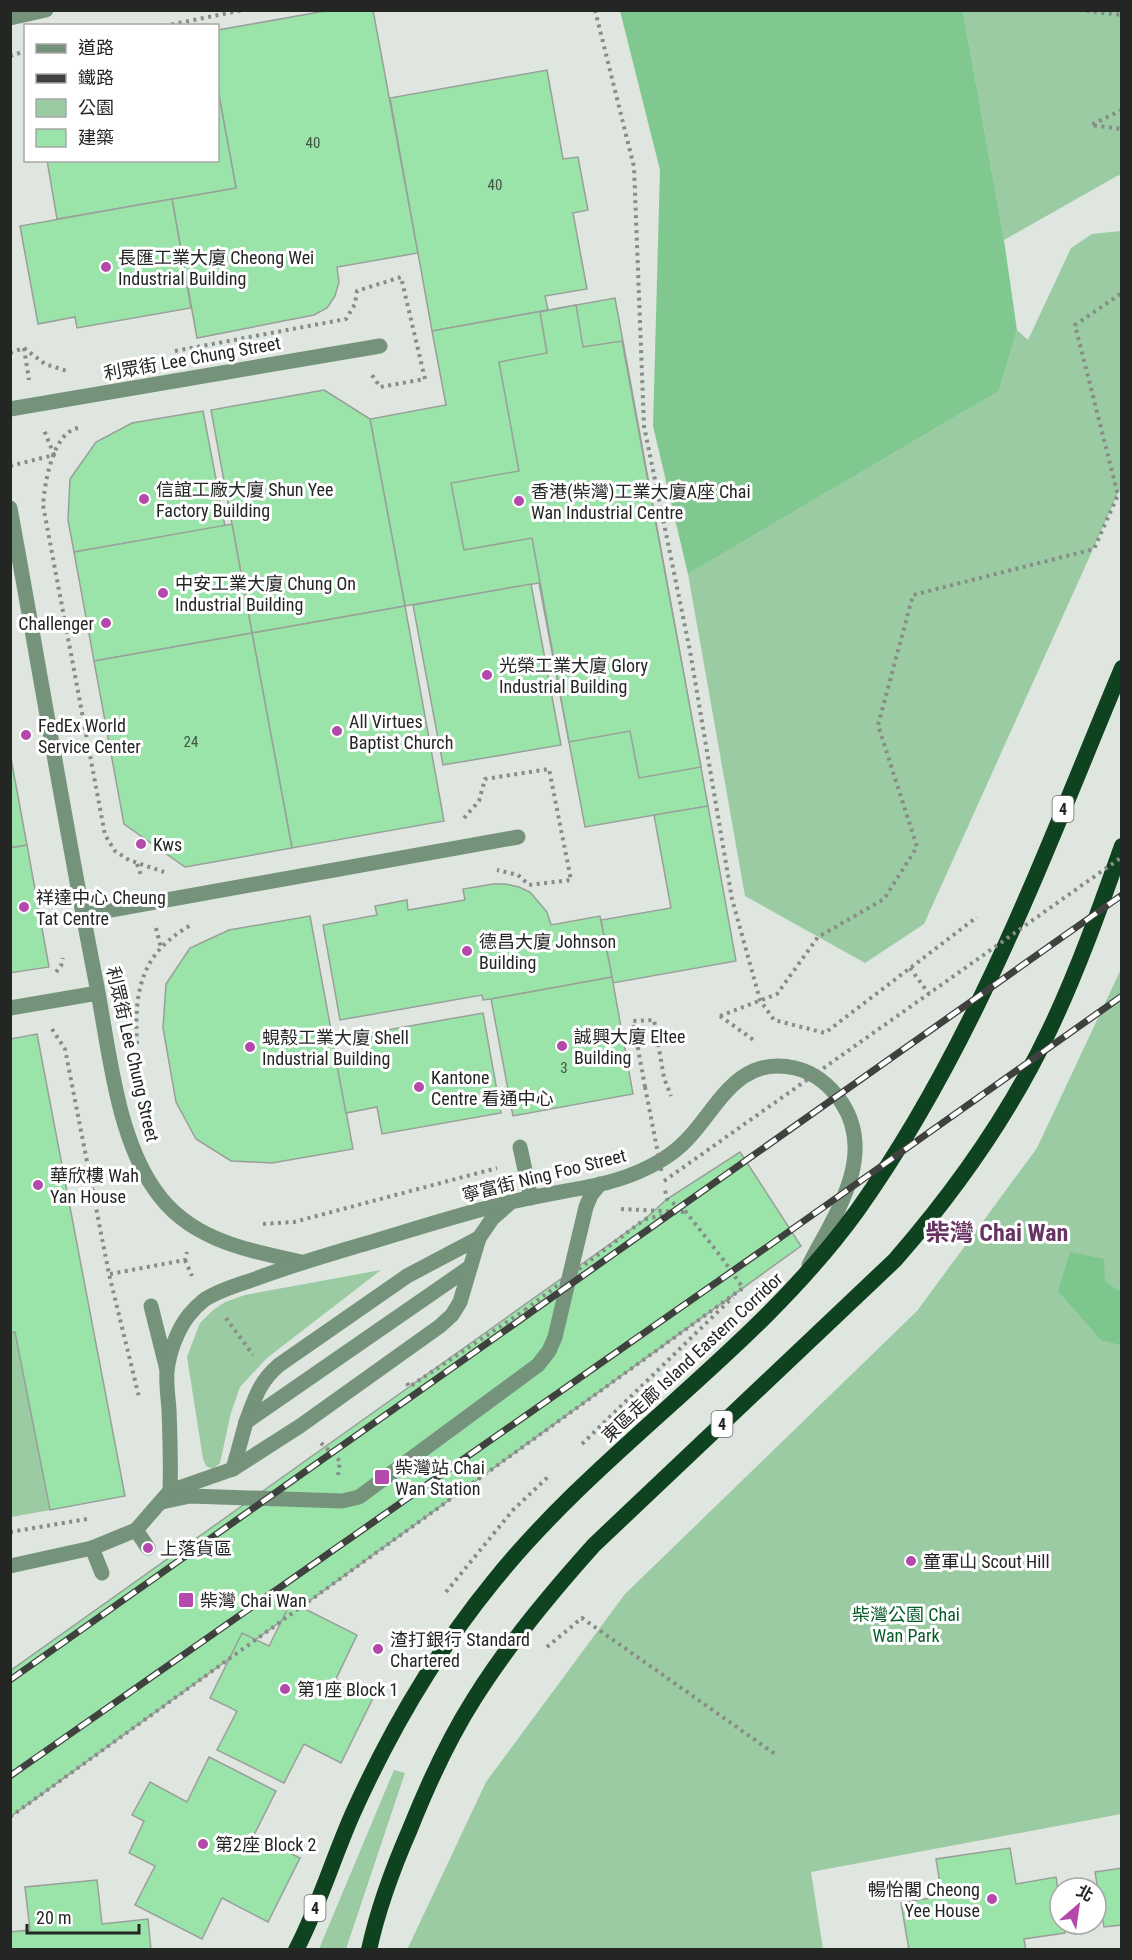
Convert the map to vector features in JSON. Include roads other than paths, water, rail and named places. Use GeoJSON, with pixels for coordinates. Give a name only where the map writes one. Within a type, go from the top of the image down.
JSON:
{"type":"FeatureCollection","features":[{"type":"Feature","properties":{"kind":"highway","name":"東區走廊 Island Eastern Corridor"},"geometry":{"type":"LineString","coordinates":[[296,1950],[313,1914],[352,1815],[379,1760],[440,1653],[493,1582],[530,1538],[574,1494],[730,1352],[800,1282],[854,1214],[884,1171],[921,1111],[977,1009],[1005,950],[1122,668]]}},
{"type":"Feature","properties":{"kind":"highway","name":"4"},"geometry":{"type":"LineString","coordinates":[[369,1950],[386,1889],[429,1784],[473,1700],[520,1633],[554,1590],[602,1537],[895,1260],[927,1224],[990,1137],[1050,1030],[1087,942],[1122,846]]}},
{"type":"Feature","properties":{"kind":"street"},"geometry":{"type":"LineString","coordinates":[[10,18],[46,10]]}},
{"type":"Feature","properties":{"kind":"street","name":"利眾街 Lee Chung Street"},"geometry":{"type":"LineString","coordinates":[[10,410],[380,346]]}},
{"type":"Feature","properties":{"kind":"street","name":"利眾街 Lee Chung Street"},"geometry":{"type":"LineString","coordinates":[[10,508],[98,993],[118,1093],[138,1162],[155,1191],[176,1215],[216,1239],[238,1248],[301,1262]]}},
{"type":"Feature","properties":{"kind":"street"},"geometry":{"type":"LineString","coordinates":[[83,915],[518,837]]}},
{"type":"Feature","properties":{"kind":"street"},"geometry":{"type":"LineString","coordinates":[[10,1008],[98,993]]}},
{"type":"Feature","properties":{"kind":"street","name":"寧富街 Ning Foo Street"},"geometry":{"type":"LineString","coordinates":[[301,1262],[511,1202],[600,1184],[645,1169],[674,1152],[699,1126],[728,1089],[743,1076],[758,1069],[774,1066],[792,1067],[809,1072],[835,1092],[852,1123],[856,1142],[855,1163],[850,1181],[800,1282]]}},
{"type":"Feature","properties":{"kind":"street"},"geometry":{"type":"LineString","coordinates":[[520,1147],[531,1198]]}},
{"type":"Feature","properties":{"kind":"street"},"geometry":{"type":"LineString","coordinates":[[166,1497],[342,1501],[359,1497],[538,1365],[549,1352],[557,1328],[586,1207],[600,1184]]}},
{"type":"Feature","properties":{"kind":"street"},"geometry":{"type":"LineString","coordinates":[[10,1566],[92,1548],[136,1530],[166,1497],[233,1469],[300,1425],[440,1326],[452,1315],[460,1302],[479,1238],[492,1219],[511,1202]]}},
{"type":"Feature","properties":{"kind":"street"},"geometry":{"type":"LineString","coordinates":[[233,1469],[246,1422],[259,1387],[267,1375],[407,1276],[479,1238]]}},
{"type":"Feature","properties":{"kind":"street"},"geometry":{"type":"LineString","coordinates":[[167,1371],[175,1341],[187,1317],[203,1301],[228,1288],[301,1262]]}},
{"type":"Feature","properties":{"kind":"street"},"geometry":{"type":"LineString","coordinates":[[246,1422],[470,1267]]}},
{"type":"Feature","properties":{"kind":"street"},"geometry":{"type":"LineString","coordinates":[[151,1306],[167,1371],[171,1465],[166,1497]]}},
{"type":"Feature","properties":{"kind":"street"},"geometry":{"type":"LineString","coordinates":[[136,1530],[148,1548]]}},
{"type":"Feature","properties":{"kind":"street"},"geometry":{"type":"LineString","coordinates":[[92,1548],[102,1574]]}},
{"type":"Feature","properties":{"kind":"railway"},"geometry":{"type":"LineString","coordinates":[[10,1680],[1122,895]]}},
{"type":"Feature","properties":{"kind":"railway"},"geometry":{"type":"LineString","coordinates":[[10,1776],[1122,996]]}},
{"type":"Feature","properties":{"kind":"place","name":"長匯工業大廈 Cheong Wei Industrial Building"},"geometry":{"type":"Point","coordinates":[106,267]}},
{"type":"Feature","properties":{"kind":"place","name":"信誼工廠大廈 Shun Yee Factory Building"},"geometry":{"type":"Point","coordinates":[144,499]}},
{"type":"Feature","properties":{"kind":"place","name":"香港(柴灣)工業大廈A座 Chai Wan Industrial Centre"},"geometry":{"type":"Point","coordinates":[519,501]}},
{"type":"Feature","properties":{"kind":"place","name":"中安工業大廈 Chung On Industrial Building"},"geometry":{"type":"Point","coordinates":[163,593]}},
{"type":"Feature","properties":{"kind":"place","name":"Challenger"},"geometry":{"type":"Point","coordinates":[106,623]}},
{"type":"Feature","properties":{"kind":"place","name":"光榮工業大廈 Glory Industrial Building"},"geometry":{"type":"Point","coordinates":[487,675]}},
{"type":"Feature","properties":{"kind":"place","name":"All Virtues Baptist Church"},"geometry":{"type":"Point","coordinates":[337,731]}},
{"type":"Feature","properties":{"kind":"place","name":"FedEx World Service Center"},"geometry":{"type":"Point","coordinates":[26,735]}},
{"type":"Feature","properties":{"kind":"place","name":"Kws"},"geometry":{"type":"Point","coordinates":[141,844]}},
{"type":"Feature","properties":{"kind":"place","name":"祥達中心 Cheung Tat Centre"},"geometry":{"type":"Point","coordinates":[24,907]}},
{"type":"Feature","properties":{"kind":"place","name":"德昌大廈 Johnson Building"},"geometry":{"type":"Point","coordinates":[467,951]}},
{"type":"Feature","properties":{"kind":"place","name":"誠興大廈 Eltee Building"},"geometry":{"type":"Point","coordinates":[562,1046]}},
{"type":"Feature","properties":{"kind":"place","name":"蜆殼工業大廈 Shell Industrial Building"},"geometry":{"type":"Point","coordinates":[250,1047]}},
{"type":"Feature","properties":{"kind":"place","name":"Kantone Centre 看通中心"},"geometry":{"type":"Point","coordinates":[419,1087]}},
{"type":"Feature","properties":{"kind":"place","name":"華欣樓 Wah Yan House"},"geometry":{"type":"Point","coordinates":[38,1185]}},
{"type":"Feature","properties":{"kind":"place","name":"柴灣站 Chai Wan Station"},"geometry":{"type":"Point","coordinates":[382,1477]}},
{"type":"Feature","properties":{"kind":"place","name":"上落貨區"},"geometry":{"type":"Point","coordinates":[148,1548]}},
{"type":"Feature","properties":{"kind":"place","name":"童軍山 Scout Hill"},"geometry":{"type":"Point","coordinates":[911,1561]}},
{"type":"Feature","properties":{"kind":"place","name":"柴灣 Chai Wan"},"geometry":{"type":"Point","coordinates":[186,1600]}},
{"type":"Feature","properties":{"kind":"place","name":"渣打銀行 Standard Chartered"},"geometry":{"type":"Point","coordinates":[378,1649]}},
{"type":"Feature","properties":{"kind":"place","name":"第1座 Block 1"},"geometry":{"type":"Point","coordinates":[285,1689]}},
{"type":"Feature","properties":{"kind":"place","name":"第2座 Block 2"},"geometry":{"type":"Point","coordinates":[203,1844]}},
{"type":"Feature","properties":{"kind":"place","name":"暢怡閣 Cheong Yee House"},"geometry":{"type":"Point","coordinates":[992,1899]}},
{"type":"Feature","properties":{"kind":"district","name":"柴灣 Chai Wan"},"geometry":{"type":"Point","coordinates":[997,1233]}},
{"type":"Feature","properties":{"kind":"park label","name":"柴灣公園 Chai Wan Park"},"geometry":{"type":"Point","coordinates":[906,1624]}}]}
